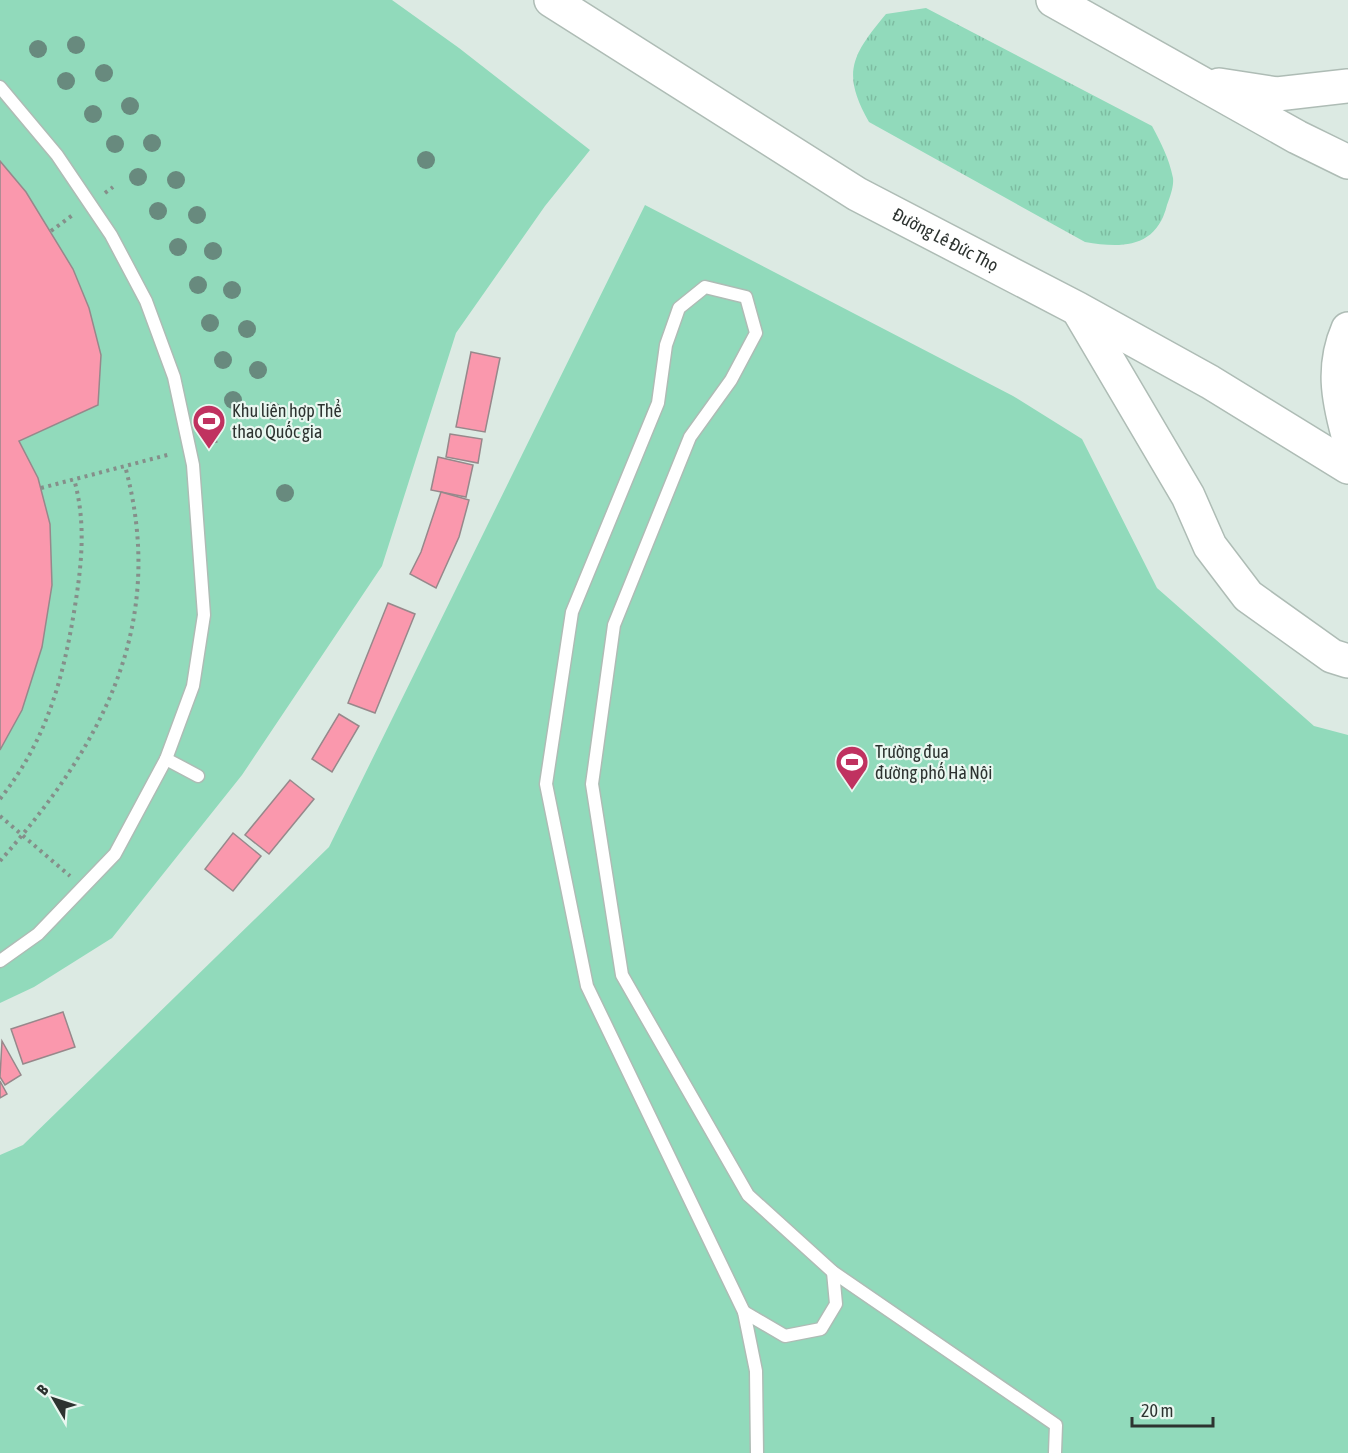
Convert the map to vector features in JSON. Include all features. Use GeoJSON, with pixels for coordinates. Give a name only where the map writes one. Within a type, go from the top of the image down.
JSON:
{"type":"FeatureCollection","features":[{"type":"Feature","properties":{"kind":"main road","name":"Đường Lê Đức Thọ"},"geometry":{"type":"LineString","coordinates":[[550,0],[857,194],[1078,309],[1210,382],[1348,467]]}},
{"type":"Feature","properties":{"kind":"main road"},"geometry":{"type":"LineString","coordinates":[[1053,0],[1198,82],[1348,162]]}},
{"type":"Feature","properties":{"kind":"main road"},"geometry":{"type":"LineString","coordinates":[[1198,82],[1277,94],[1348,87]]}},
{"type":"Feature","properties":{"kind":"main road"},"geometry":{"type":"LineString","coordinates":[[1078,309],[1188,496],[1210,546],[1241,588],[1248,596],[1332,656],[1348,662]]}},
{"type":"Feature","properties":{"kind":"main road"},"geometry":{"type":"LineString","coordinates":[[1348,329],[1341,346],[1337,396],[1348,435]]}},
{"type":"Feature","properties":{"kind":"lane"},"geometry":{"type":"LineString","coordinates":[[0,87],[57,155],[111,235],[146,301],[174,377],[194,465],[204,615],[193,686],[166,759],[115,854],[38,934],[0,961]]}},
{"type":"Feature","properties":{"kind":"lane"},"geometry":{"type":"LineString","coordinates":[[757,1453],[756,1371],[744,1312],[587,986],[546,784],[572,612],[658,403],[666,345],[679,308],[705,287],[746,297],[756,333],[731,380],[690,437],[614,625],[592,784],[622,975],[748,1195],[833,1272],[1056,1425],[1055,1453]]}},
{"type":"Feature","properties":{"kind":"lane"},"geometry":{"type":"LineString","coordinates":[[166,759],[198,776]]}},
{"type":"Feature","properties":{"kind":"lane"},"geometry":{"type":"LineString","coordinates":[[744,1312],[785,1336],[821,1329],[836,1304],[833,1272]]}},
{"type":"Feature","properties":{"kind":"path"},"geometry":{"type":"LineString","coordinates":[[51,231],[66,220]]}},
{"type":"Feature","properties":{"kind":"path"},"geometry":{"type":"LineString","coordinates":[[41,488],[220,440]]}},
{"type":"Feature","properties":{"kind":"path"},"geometry":{"type":"LineString","coordinates":[[0,861],[23,835],[71,771],[109,703],[128,652],[138,597],[140,544],[133,495],[125,466]]}},
{"type":"Feature","properties":{"kind":"path"},"geometry":{"type":"LineString","coordinates":[[0,799],[30,757],[57,694],[67,659],[83,536],[80,498],[74,479]]}},
{"type":"Feature","properties":{"kind":"path"},"geometry":{"type":"LineString","coordinates":[[0,816],[59,867]]}},
{"type":"Feature","properties":{"kind":"green space","name":"Khu liên hợp Thể thao Quốc gia"},"geometry":{"type":"Polygon","coordinates":[[[0,0],[392,0],[459,48],[590,150],[545,206],[456,333],[382,566],[242,775],[112,938],[34,987],[0,1003],[0,0]]]}},
{"type":"Feature","properties":{"kind":"green space"},"geometry":{"type":"Polygon","coordinates":[[[926,8],[1152,126],[1167,157],[1173,181],[1162,219],[1155,230],[1146,238],[1124,245],[1085,242],[869,122],[855,90],[853,77],[858,53],[886,14],[926,8]]]}},
{"type":"Feature","properties":{"kind":"green space","name":"Trường đua đường phố Hà Nội"},"geometry":{"type":"Polygon","coordinates":[[[645,205],[1013,396],[1082,439],[1157,588],[1314,726],[1348,735],[1348,1453],[0,1453],[0,1155],[23,1145],[329,847],[645,205]]]}},
{"type":"Feature","properties":{"kind":"building"},"geometry":{"type":"Polygon","coordinates":[[[0,161],[26,192],[73,269],[89,308],[101,355],[98,405],[19,441],[38,478],[50,524],[52,585],[42,647],[22,710],[0,750],[0,161]]]}},
{"type":"Feature","properties":{"kind":"building"},"geometry":{"type":"Polygon","coordinates":[[[471,352],[500,358],[485,432],[456,427],[471,352]]]}},
{"type":"Feature","properties":{"kind":"building"},"geometry":{"type":"Polygon","coordinates":[[[450,434],[482,439],[478,463],[446,457],[450,434]]]}},
{"type":"Feature","properties":{"kind":"building"},"geometry":{"type":"Polygon","coordinates":[[[438,457],[473,465],[466,497],[431,490],[438,457]]]}},
{"type":"Feature","properties":{"kind":"building"},"geometry":{"type":"Polygon","coordinates":[[[441,492],[469,500],[459,537],[436,588],[410,574],[421,552],[441,492]]]}},
{"type":"Feature","properties":{"kind":"building"},"geometry":{"type":"Polygon","coordinates":[[[388,603],[415,614],[375,713],[348,703],[388,603]]]}},
{"type":"Feature","properties":{"kind":"building"},"geometry":{"type":"Polygon","coordinates":[[[339,714],[359,726],[332,772],[312,759],[339,714]]]}},
{"type":"Feature","properties":{"kind":"building"},"geometry":{"type":"Polygon","coordinates":[[[290,780],[314,799],[269,854],[245,835],[290,780]]]}},
{"type":"Feature","properties":{"kind":"building"},"geometry":{"type":"Polygon","coordinates":[[[233,833],[261,856],[233,891],[205,869],[233,833]]]}},
{"type":"Feature","properties":{"kind":"building"},"geometry":{"type":"Polygon","coordinates":[[[63,1012],[75,1047],[23,1064],[11,1029],[63,1012]]]}},
{"type":"Feature","properties":{"kind":"building"},"geometry":{"type":"Polygon","coordinates":[[[2,1041],[21,1075],[5,1085],[0,1077],[2,1041]]]}},
{"type":"Feature","properties":{"kind":"building"},"geometry":{"type":"Polygon","coordinates":[[[0,1081],[7,1094],[0,1098],[0,1081]]]}},
{"type":"Feature","properties":{"kind":"place","name":"Khu liên hợp Thể thao Quốc gia"},"geometry":{"type":"Point","coordinates":[209,450]}},
{"type":"Feature","properties":{"kind":"place","name":"Trường đua đường phố Hà Nội"},"geometry":{"type":"Point","coordinates":[852,791]}}]}
